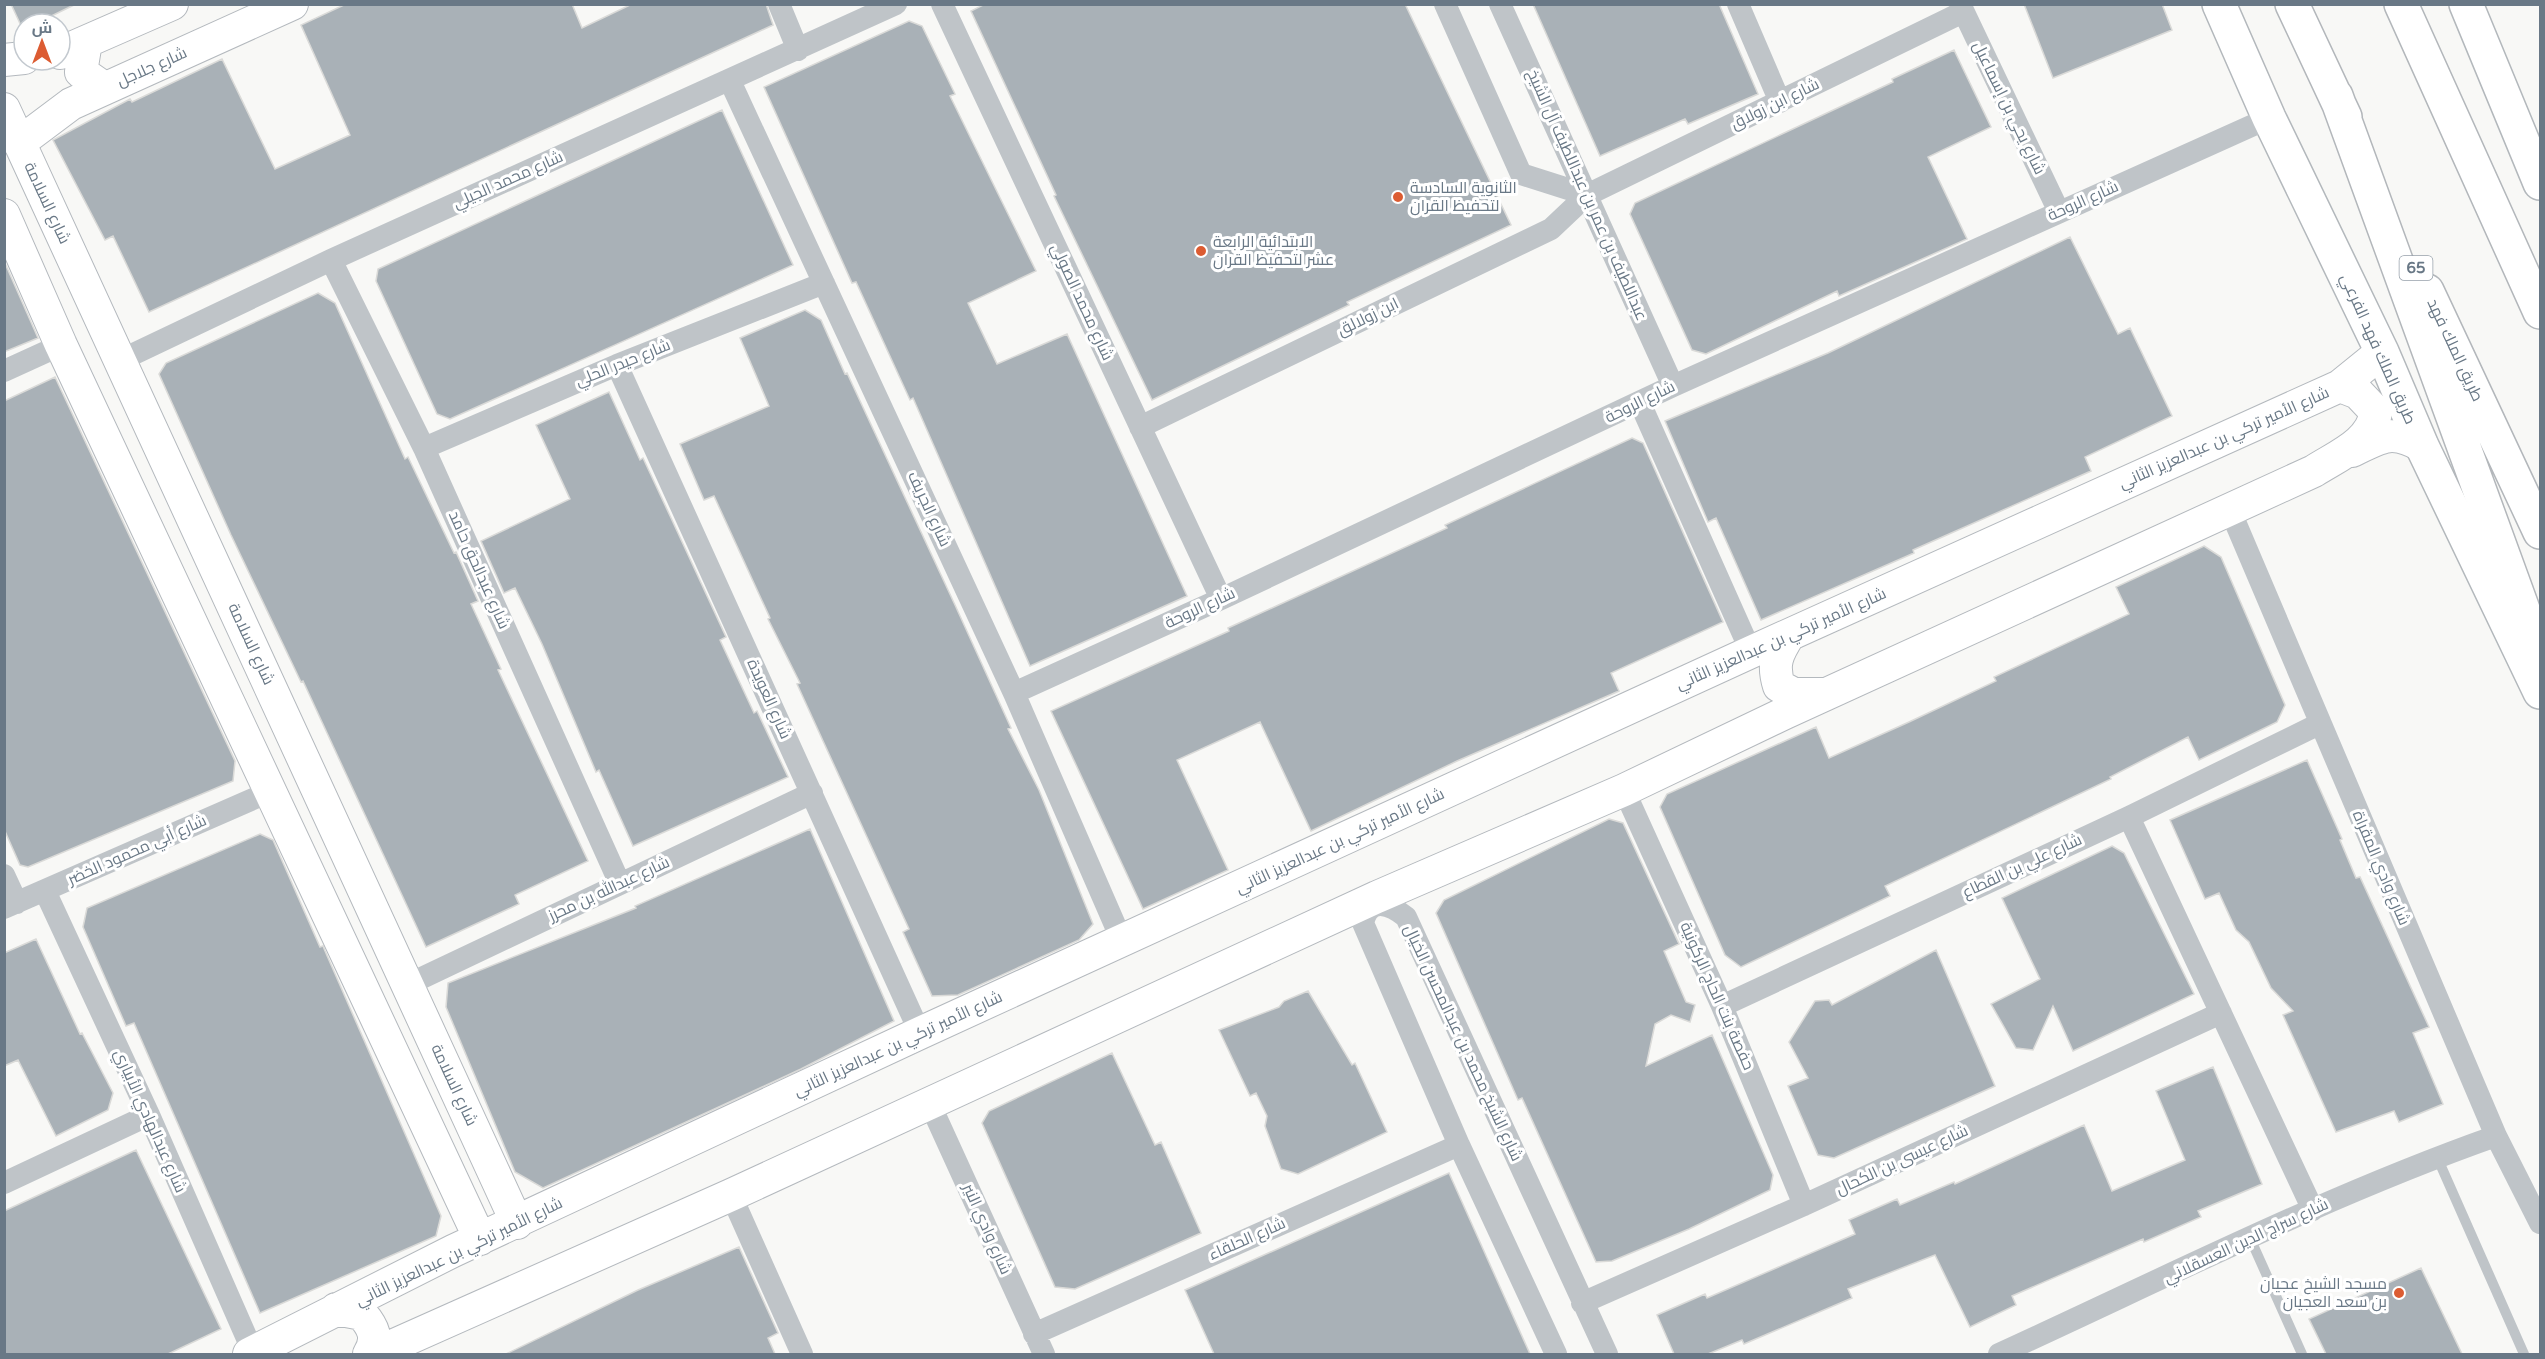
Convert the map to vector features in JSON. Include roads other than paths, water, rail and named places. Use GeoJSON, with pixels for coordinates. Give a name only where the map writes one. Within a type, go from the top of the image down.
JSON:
{"type":"FeatureCollection","features":[{"type":"Feature","properties":{"kind":"main road","name":"طريق الملك فهد الفرعي"},"geometry":{"type":"LineString","coordinates":[[2219,4],[2270,118],[2382,352],[2422,446],[2541,692]]}},
{"type":"Feature","properties":{"kind":"main road","name":"طريق الملك فهد"},"geometry":{"type":"LineString","coordinates":[[2292,4],[2541,532]]}},
{"type":"Feature","properties":{"kind":"main road"},"geometry":{"type":"LineString","coordinates":[[2402,4],[2541,312]]}},
{"type":"Feature","properties":{"kind":"main road"},"geometry":{"type":"LineString","coordinates":[[2466,4],[2541,183]]}},
{"type":"Feature","properties":{"kind":"main road"},"geometry":{"type":"LineString","coordinates":[[2416,34],[2541,258]]}},
{"type":"Feature","properties":{"kind":"main road"},"geometry":{"type":"LineString","coordinates":[[2336,96],[2541,656]]}},
{"type":"Feature","properties":{"kind":"street","name":"شارع جلاجل"},"geometry":{"type":"LineString","coordinates":[[19,143],[71,104],[292,4]]}},
{"type":"Feature","properties":{"kind":"street"},"geometry":{"type":"LineString","coordinates":[[779,4],[798,50]]}},
{"type":"Feature","properties":{"kind":"street","name":"شارع محمد الجيلي"},"geometry":{"type":"LineString","coordinates":[[121,360],[331,260],[896,4]]}},
{"type":"Feature","properties":{"kind":"street","name":"شارع محمد الصولي"},"geometry":{"type":"LineString","coordinates":[[942,4],[1221,599]]}},
{"type":"Feature","properties":{"kind":"street"},"geometry":{"type":"LineString","coordinates":[[1445,4],[1521,174],[1587,195]]}},
{"type":"Feature","properties":{"kind":"street","name":"عبداللطيف بن عمر بن عبداللطيف آل الشيخ"},"geometry":{"type":"LineString","coordinates":[[1500,4],[1673,386]]}},
{"type":"Feature","properties":{"kind":"street"},"geometry":{"type":"LineString","coordinates":[[1738,4],[1780,102]]}},
{"type":"Feature","properties":{"kind":"street"},"geometry":{"type":"LineString","coordinates":[[104,88],[81,72],[73,47],[168,5]]}},
{"type":"Feature","properties":{"kind":"street","name":"شارع ابن زولاق"},"geometry":{"type":"LineString","coordinates":[[1587,195],[1780,102],[1961,8]]}},
{"type":"Feature","properties":{"kind":"street","name":"شارع يحي بن إسماعيل"},"geometry":{"type":"LineString","coordinates":[[1961,8],[2059,212]]}},
{"type":"Feature","properties":{"kind":"street","name":"شارع الجريف"},"geometry":{"type":"LineString","coordinates":[[730,81],[1014,693],[1122,941]]}},
{"type":"Feature","properties":{"kind":"street","name":"شارع السلامة"},"geometry":{"type":"LineString","coordinates":[[4,109],[517,1223]]}},
{"type":"Feature","properties":{"kind":"street","name":"شارع الروحة"},"geometry":{"type":"LineString","coordinates":[[1014,693],[1221,599],[1673,386],[2270,118]]}},
{"type":"Feature","properties":{"kind":"street","name":"ابن زولالق"},"geometry":{"type":"LineString","coordinates":[[1140,427],[1551,228],[1587,195]]}},
{"type":"Feature","properties":{"kind":"street"},"geometry":{"type":"LineString","coordinates":[[4,215],[61,345],[480,1239]]}},
{"type":"Feature","properties":{"kind":"street","name":"شارع عبدالحق حامد"},"geometry":{"type":"LineString","coordinates":[[331,260],[424,448],[620,884]]}},
{"type":"Feature","properties":{"kind":"street","name":"شارع حيدر الحلي"},"geometry":{"type":"LineString","coordinates":[[424,448],[617,365],[824,282]]}},
{"type":"Feature","properties":{"kind":"street"},"geometry":{"type":"LineString","coordinates":[[4,371],[61,345]]}},
{"type":"Feature","properties":{"kind":"street"},"geometry":{"type":"LineString","coordinates":[[2340,386],[2382,352]]}},
{"type":"Feature","properties":{"kind":"street","name":"شارع العويدة"},"geometry":{"type":"LineString","coordinates":[[617,365],[920,1033]]}},
{"type":"Feature","properties":{"kind":"street","name":"شارع الأمير تركي بن عبدالعزيز الثاني"},"geometry":{"type":"LineString","coordinates":[[251,1353],[480,1239],[920,1033],[1751,652],[2340,386],[2358,393],[2376,412],[2374,425],[2363,439],[2314,471],[1826,694],[1624,790],[1366,902],[731,1195],[374,1354]]}},
{"type":"Feature","properties":{"kind":"street"},"geometry":{"type":"LineString","coordinates":[[1640,403],[1751,652]]}},
{"type":"Feature","properties":{"kind":"street"},"geometry":{"type":"LineString","coordinates":[[2314,471],[2378,438],[2403,435],[2422,446]]}},
{"type":"Feature","properties":{"kind":"street","name":"شارع وادي المقراة"},"geometry":{"type":"LineString","coordinates":[[2230,510],[2496,1136],[2535,1199],[2541,1223]]}},
{"type":"Feature","properties":{"kind":"street"},"geometry":{"type":"LineString","coordinates":[[1789,635],[1775,659],[1775,673],[1779,686],[1794,694],[1826,694]]}},
{"type":"Feature","properties":{"kind":"street"},"geometry":{"type":"LineString","coordinates":[[1716,668],[1742,672],[1765,688],[1765,705],[1750,730]]}},
{"type":"Feature","properties":{"kind":"street","name":"شارع علي بن القطاع"},"geometry":{"type":"LineString","coordinates":[[1722,1005],[2129,817],[2319,724]]}},
{"type":"Feature","properties":{"kind":"street","name":"حفصة بنت الحاج الركونية"},"geometry":{"type":"LineString","coordinates":[[1624,790],[1722,1005],[1804,1205]]}},
{"type":"Feature","properties":{"kind":"street","name":"شارع أبي محمود الخضر"},"geometry":{"type":"LineString","coordinates":[[11,905],[269,792]]}},
{"type":"Feature","properties":{"kind":"street","name":"شارع عبدالله بن محرز"},"geometry":{"type":"LineString","coordinates":[[407,985],[812,793]]}},
{"type":"Feature","properties":{"kind":"street"},"geometry":{"type":"LineString","coordinates":[[2129,817],[2313,1210]]}},
{"type":"Feature","properties":{"kind":"street"},"geometry":{"type":"LineString","coordinates":[[4,875],[11,905]]}},
{"type":"Feature","properties":{"kind":"street","name":"شارع عبدالهادي الأبياري"},"geometry":{"type":"LineString","coordinates":[[45,891],[149,1115],[251,1353]]}},
{"type":"Feature","properties":{"kind":"street","name":"شارع الشيخ محمد بن عبدالمحسن الخيال"},"geometry":{"type":"LineString","coordinates":[[1556,1354],[1459,1145],[1363,923],[1365,914],[1372,908],[1383,904],[1393,906],[1406,918],[1607,1354]]}},
{"type":"Feature","properties":{"kind":"street"},"geometry":{"type":"LineString","coordinates":[[368,1001],[407,985]]}},
{"type":"Feature","properties":{"kind":"street","name":"شارع عيسى بن الكحال"},"geometry":{"type":"LineString","coordinates":[[1582,1303],[1804,1205],[2220,1013]]}},
{"type":"Feature","properties":{"kind":"street","name":"شارع وادي النير"},"geometry":{"type":"LineString","coordinates":[[930,1104],[1044,1354]]}},
{"type":"Feature","properties":{"kind":"street"},"geometry":{"type":"LineString","coordinates":[[4,1183],[149,1115]]}},
{"type":"Feature","properties":{"kind":"street","name":"شارع سراج الدين العسقلاني"},"geometry":{"type":"LineString","coordinates":[[1999,1354],[2313,1210],[2437,1157],[2496,1136]]}},
{"type":"Feature","properties":{"kind":"street","name":"شارع الحلقاء"},"geometry":{"type":"LineString","coordinates":[[1035,1334],[1459,1145]]}},
{"type":"Feature","properties":{"kind":"street"},"geometry":{"type":"LineString","coordinates":[[464,1203],[489,1207],[498,1179]]}},
{"type":"Feature","properties":{"kind":"street"},"geometry":{"type":"LineString","coordinates":[[731,1195],[802,1354]]}},
{"type":"Feature","properties":{"kind":"street"},"geometry":{"type":"LineString","coordinates":[[336,1309],[362,1314],[370,1323],[375,1341],[369,1354]]}},
{"type":"Feature","properties":{"kind":"lane"},"geometry":{"type":"LineString","coordinates":[[2437,1157],[2524,1354]]}},
{"type":"Feature","properties":{"kind":"lane"},"geometry":{"type":"LineString","coordinates":[[2250,1239],[2302,1354]]}},
{"type":"Feature","properties":{"kind":"place","name":"الثانوية السادسة لتحفيظ القران"},"geometry":{"type":"Point","coordinates":[1398,197]}},
{"type":"Feature","properties":{"kind":"place","name":"الابتدائية الرابعة عشر لتحفيظ القران"},"geometry":{"type":"Point","coordinates":[1201,251]}},
{"type":"Feature","properties":{"kind":"place","name":"مسجد الشيخ عجيان بن سعد العجيان"},"geometry":{"type":"Point","coordinates":[2399,1293]}}]}
